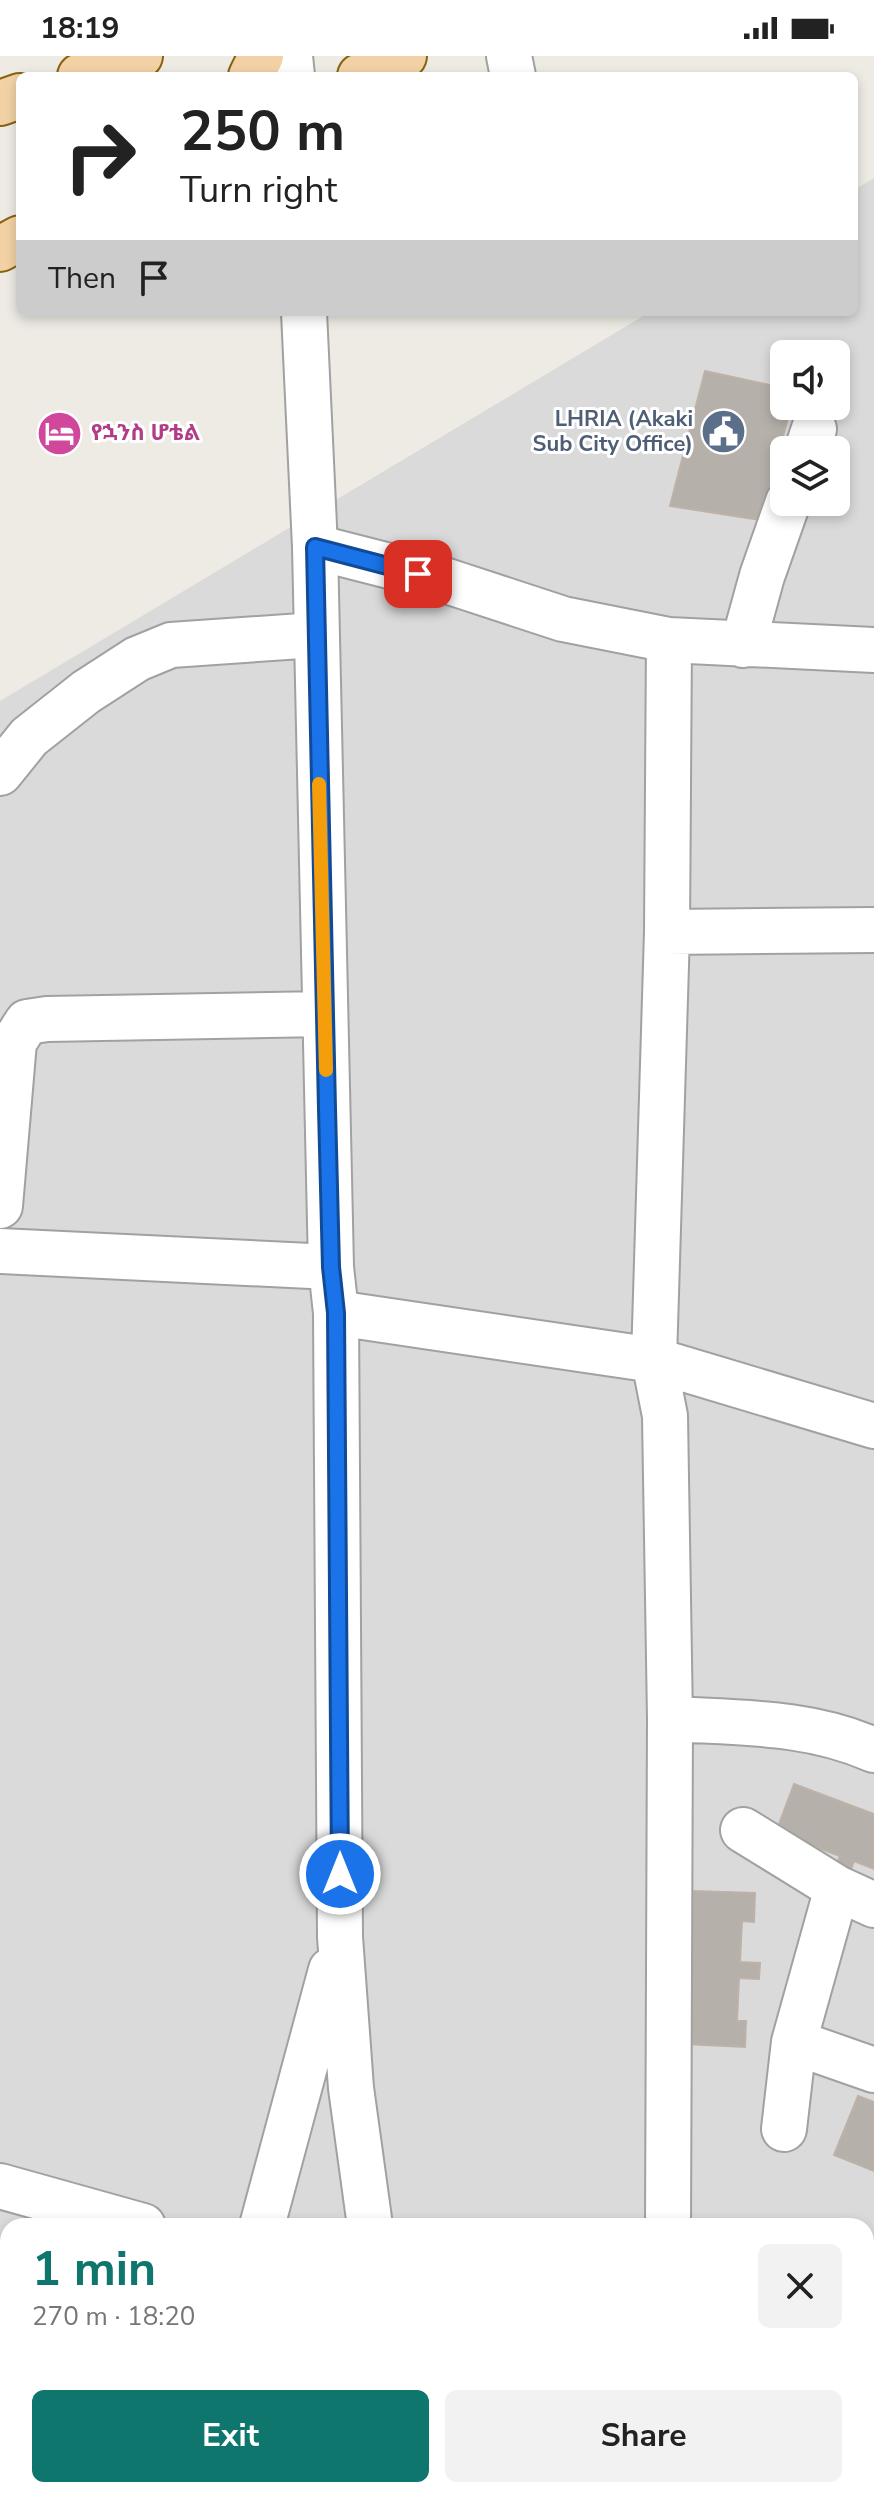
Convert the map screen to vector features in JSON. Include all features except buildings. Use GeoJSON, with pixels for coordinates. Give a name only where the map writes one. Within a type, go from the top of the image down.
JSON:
{"type":"FeatureCollection","features":[{"type":"Feature","properties":{"kind":"main road"},"geometry":{"type":"LineString","coordinates":[[92,72],[140,56]]}},
{"type":"Feature","properties":{"kind":"main road"},"geometry":{"type":"LineString","coordinates":[[369,72],[404,56]]}},
{"type":"Feature","properties":{"kind":"street"},"geometry":{"type":"LineString","coordinates":[[304,316],[315,547],[331,1267],[336,1313],[340,1937],[351,2088],[369,2218]]}},
{"type":"Feature","properties":{"kind":"street"},"geometry":{"type":"LineString","coordinates":[[743,645],[783,516]]}},
{"type":"Feature","properties":{"kind":"street"},"geometry":{"type":"LineString","coordinates":[[315,547],[444,580],[563,619],[669,640],[874,650]]}},
{"type":"Feature","properties":{"kind":"street"},"geometry":{"type":"LineString","coordinates":[[0,773],[29,737],[86,692],[137,659],[171,645],[316,635]]}},
{"type":"Feature","properties":{"kind":"street"},"geometry":{"type":"LineString","coordinates":[[668,2218],[670,1719],[665,1416],[654,1360],[667,932],[669,640]]}},
{"type":"Feature","properties":{"kind":"street"},"geometry":{"type":"LineString","coordinates":[[667,932],[874,930]]}},
{"type":"Feature","properties":{"kind":"street"},"geometry":{"type":"LineString","coordinates":[[0,1206],[14,1042],[27,1022],[47,1019],[324,1014]]}},
{"type":"Feature","properties":{"kind":"street"},"geometry":{"type":"LineString","coordinates":[[0,1251],[331,1267]]}},
{"type":"Feature","properties":{"kind":"street"},"geometry":{"type":"LineString","coordinates":[[336,1313],[654,1360],[874,1426]]}},
{"type":"Feature","properties":{"kind":"street"},"geometry":{"type":"LineString","coordinates":[[670,1719],[795,1726],[822,1731],[874,1750]]}},
{"type":"Feature","properties":{"kind":"street"},"geometry":{"type":"LineString","coordinates":[[743,1830],[856,1897],[794,2042],[784,2129]]}},
{"type":"Feature","properties":{"kind":"street"},"geometry":{"type":"LineString","coordinates":[[264,2218],[340,1937]]}},
{"type":"Feature","properties":{"kind":"street"},"geometry":{"type":"LineString","coordinates":[[794,2042],[874,2070]]}},
{"type":"Feature","properties":{"kind":"street"},"geometry":{"type":"LineString","coordinates":[[0,2186],[55,2214],[84,2218]]}},
{"type":"Feature","properties":{"kind":"shaded area"},"geometry":{"type":"Polygon","coordinates":[[[874,178],[874,2218],[0,2218],[0,701],[643,316],[858,316],[858,188],[874,178]]]}},
{"type":"Feature","properties":{"kind":"slow traffic"},"geometry":{"type":"LineString","coordinates":[[319,784],[326,1070]]}},
{"type":"Feature","properties":{"kind":"place","name":"LHRIA (Akaki Sub City Office)"},"geometry":{"type":"Point","coordinates":[724,432]}},
{"type":"Feature","properties":{"kind":"place","name":"የኋንስ ሆቴል"},"geometry":{"type":"Point","coordinates":[60,433]}},
{"type":"Feature","properties":{"kind":"route"},"geometry":{"type":"LineString","coordinates":[[340,1874],[336,1313],[331,1267],[315,547],[418,574]]}}]}
